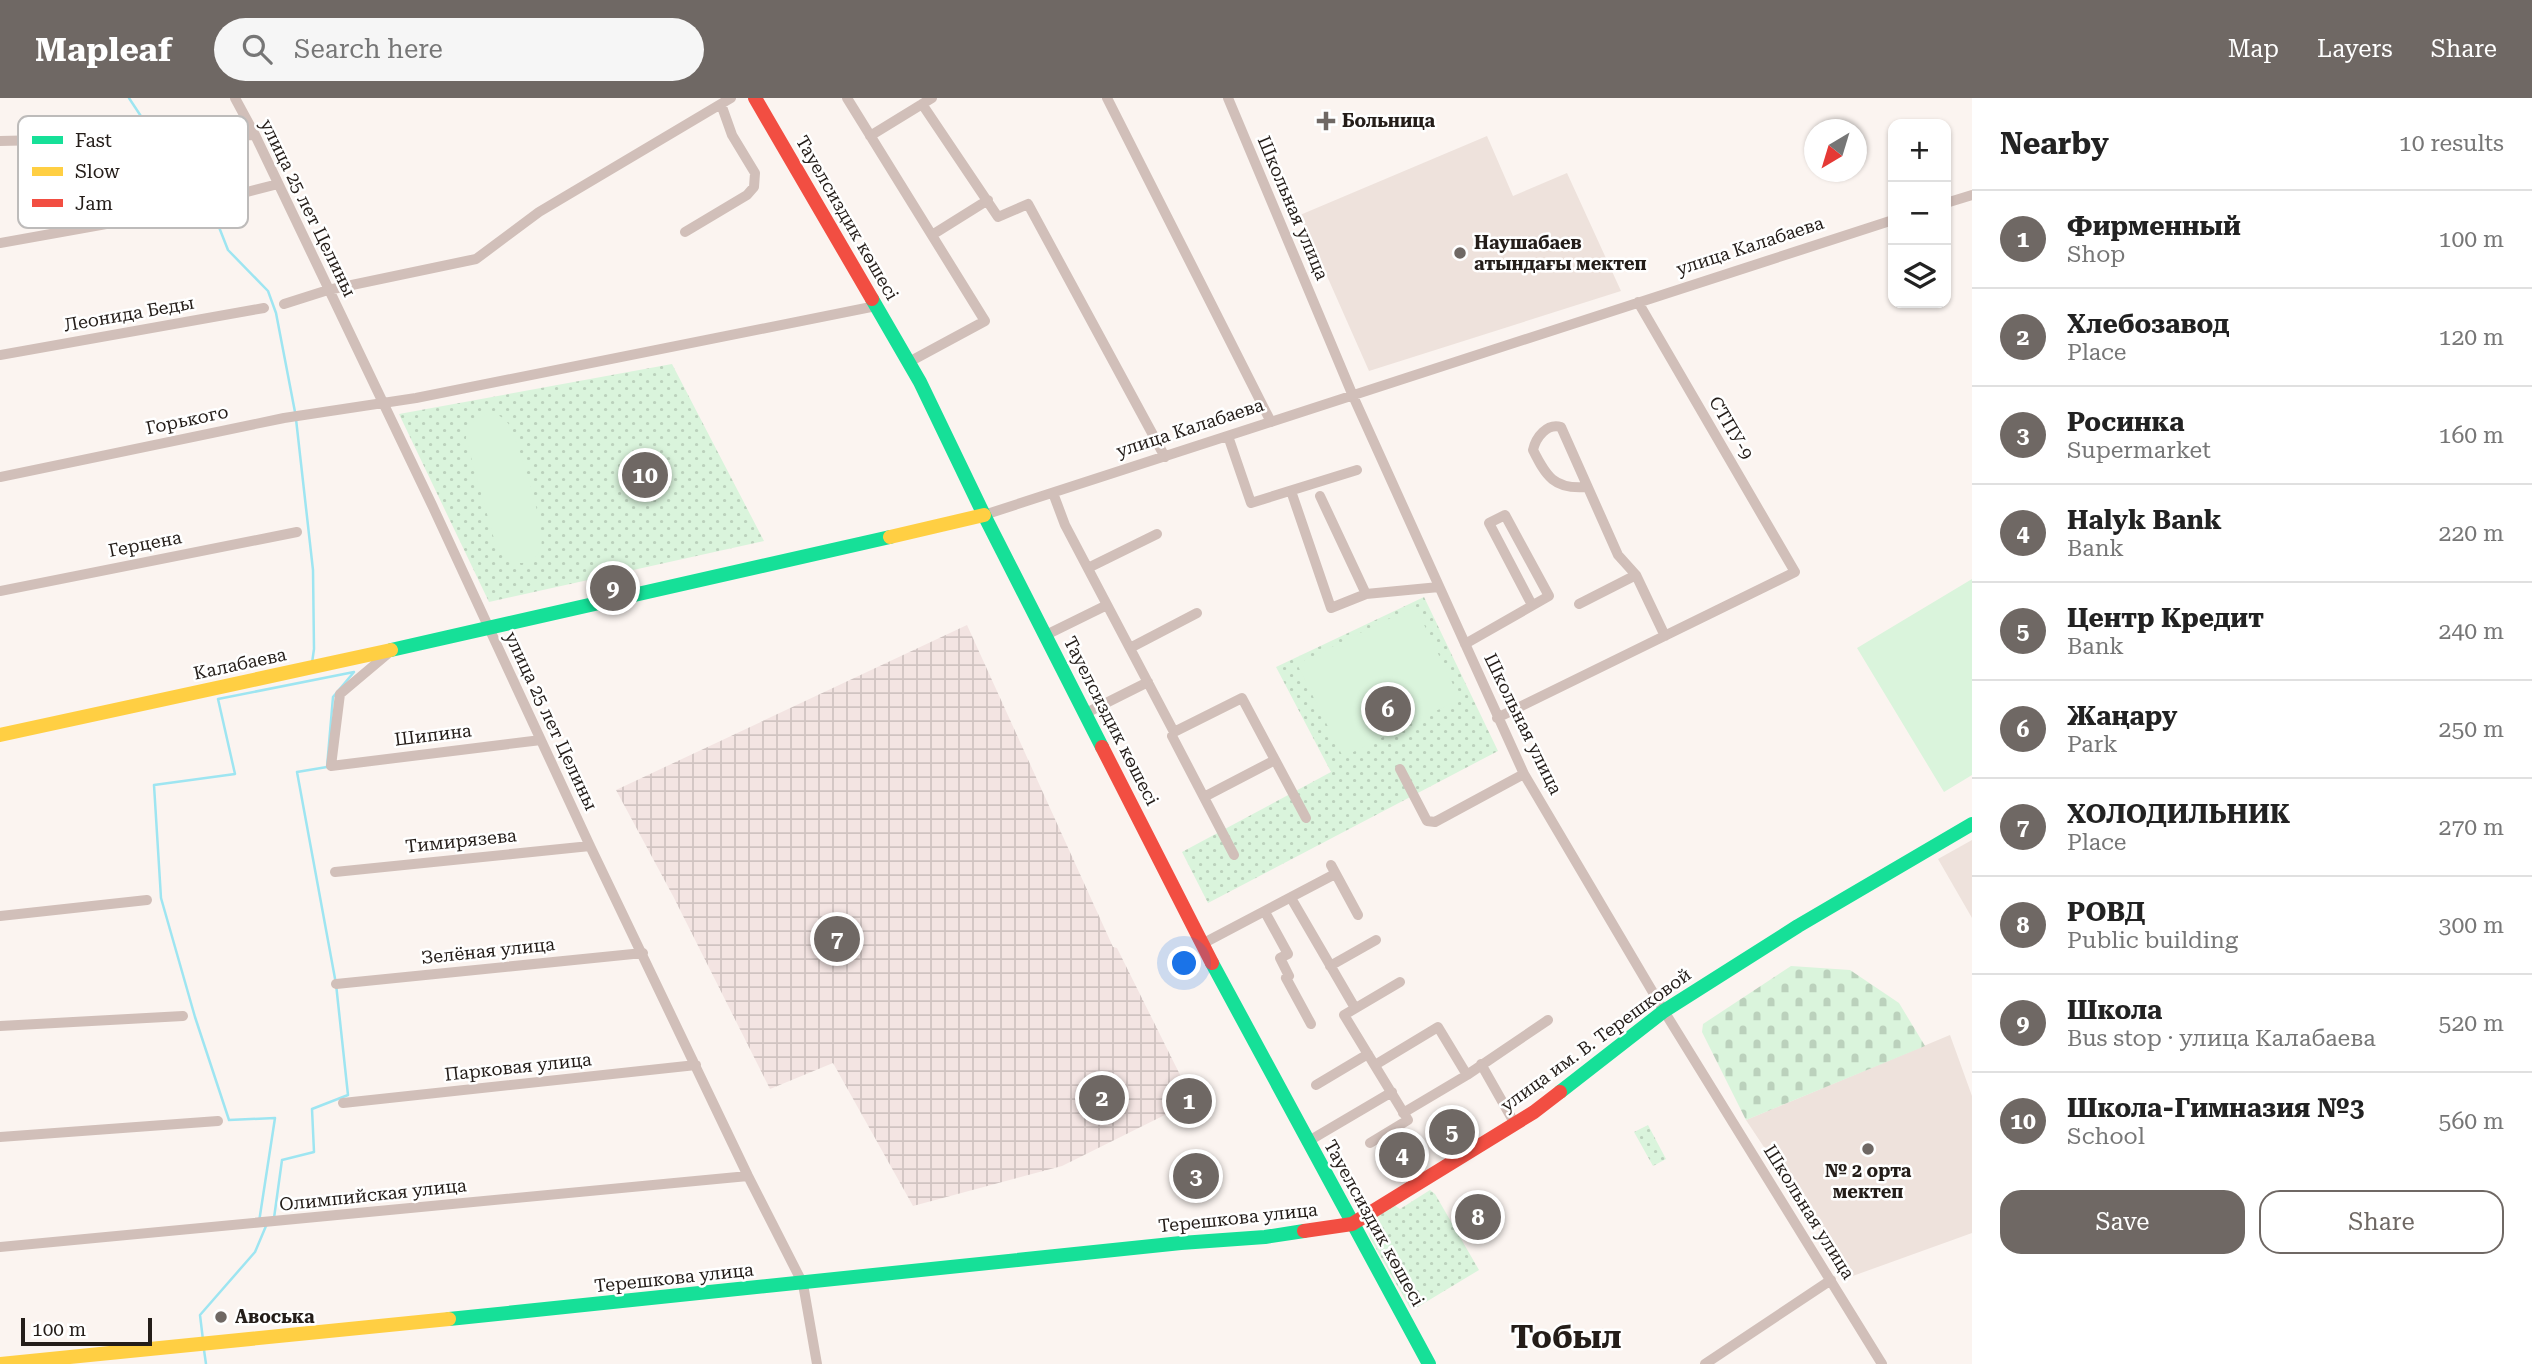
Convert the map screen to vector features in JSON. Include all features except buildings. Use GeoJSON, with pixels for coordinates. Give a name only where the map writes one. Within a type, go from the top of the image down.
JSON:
{"type":"FeatureCollection","features":[{"type":"Feature","properties":{"kind":"street","name":"улица 25 лет Целины"},"geometry":{"type":"LineString","coordinates":[[235,98],[245,116]]}},
{"type":"Feature","properties":{"kind":"street"},"geometry":{"type":"LineString","coordinates":[[284,304],[328,290],[476,259],[539,212],[732,98]]}},
{"type":"Feature","properties":{"kind":"street","name":"Тауелсиздик көшесі"},"geometry":{"type":"LineString","coordinates":[[755,98],[909,362],[1202,944],[1429,1364]]}},
{"type":"Feature","properties":{"kind":"street"},"geometry":{"type":"LineString","coordinates":[[847,98],[985,321],[909,362]]}},
{"type":"Feature","properties":{"kind":"street"},"geometry":{"type":"LineString","coordinates":[[1107,98],[1271,422]]}},
{"type":"Feature","properties":{"kind":"street","name":"Школьная улица"},"geometry":{"type":"LineString","coordinates":[[1228,98],[1353,396],[1524,774],[1664,1012],[1882,1364]]}},
{"type":"Feature","properties":{"kind":"street"},"geometry":{"type":"LineString","coordinates":[[870,136],[927,101],[998,217],[1028,204],[1165,457]]}},
{"type":"Feature","properties":{"kind":"street"},"geometry":{"type":"LineString","coordinates":[[685,232],[747,195],[754,187],[755,173],[732,135],[721,104]]}},
{"type":"Feature","properties":{"kind":"street","name":"улица 25 лет Целины"},"geometry":{"type":"LineString","coordinates":[[248,122],[432,505],[590,846],[748,1176],[803,1284],[817,1364]]}},
{"type":"Feature","properties":{"kind":"street"},"geometry":{"type":"LineString","coordinates":[[248,135],[255,135]]}},
{"type":"Feature","properties":{"kind":"street"},"geometry":{"type":"LineString","coordinates":[[0,141],[18,141]]}},
{"type":"Feature","properties":{"kind":"street"},"geometry":{"type":"LineString","coordinates":[[248,192],[278,184]]}},
{"type":"Feature","properties":{"kind":"street"},"geometry":{"type":"LineString","coordinates":[[1951,202],[1972,195]]}},
{"type":"Feature","properties":{"kind":"street"},"geometry":{"type":"LineString","coordinates":[[932,235],[988,200]]}},
{"type":"Feature","properties":{"kind":"street","name":"улица Калабаева"},"geometry":{"type":"LineString","coordinates":[[488,629],[984,515],[1888,222]]}},
{"type":"Feature","properties":{"kind":"street"},"geometry":{"type":"LineString","coordinates":[[0,243],[84,228]]}},
{"type":"Feature","properties":{"kind":"street","name":"СТПУ-9"},"geometry":{"type":"LineString","coordinates":[[1638,302],[1795,572],[1665,636]]}},
{"type":"Feature","properties":{"kind":"street","name":"Горького"},"geometry":{"type":"LineString","coordinates":[[0,477],[284,418],[416,398],[876,306]]}},
{"type":"Feature","properties":{"kind":"street","name":"Леонида Беды"},"geometry":{"type":"LineString","coordinates":[[0,355],[264,308]]}},
{"type":"Feature","properties":{"kind":"street"},"geometry":{"type":"LineString","coordinates":[[1497,718],[1665,636],[1636,575],[1618,555],[1561,427],[1550,428],[1538,436],[1533,450],[1545,475],[1558,484],[1587,486]]}},
{"type":"Feature","properties":{"kind":"street"},"geometry":{"type":"LineString","coordinates":[[1228,436],[1251,503],[1357,470]]}},
{"type":"Feature","properties":{"kind":"street"},"geometry":{"type":"LineString","coordinates":[[1291,491],[1331,608],[1366,594],[1439,587]]}},
{"type":"Feature","properties":{"kind":"street"},"geometry":{"type":"LineString","coordinates":[[1053,493],[1065,525],[1174,732],[1172,736],[1234,855]]}},
{"type":"Feature","properties":{"kind":"street"},"geometry":{"type":"LineString","coordinates":[[1320,496],[1366,594]]}},
{"type":"Feature","properties":{"kind":"street"},"geometry":{"type":"LineString","coordinates":[[1465,644],[1549,596],[1506,515],[1489,523],[1532,605]]}},
{"type":"Feature","properties":{"kind":"street","name":"Герцена"},"geometry":{"type":"LineString","coordinates":[[0,591],[297,532]]}},
{"type":"Feature","properties":{"kind":"street"},"geometry":{"type":"LineString","coordinates":[[1087,568],[1157,534]]}},
{"type":"Feature","properties":{"kind":"street"},"geometry":{"type":"LineString","coordinates":[[1579,604],[1636,575]]}},
{"type":"Feature","properties":{"kind":"street"},"geometry":{"type":"LineString","coordinates":[[1046,635],[1107,606]]}},
{"type":"Feature","properties":{"kind":"street"},"geometry":{"type":"LineString","coordinates":[[1130,648],[1197,613]]}},
{"type":"Feature","properties":{"kind":"street","name":"Калабаева"},"geometry":{"type":"LineString","coordinates":[[0,735],[488,629]]}},
{"type":"Feature","properties":{"kind":"street","name":"Шипина"},"geometry":{"type":"LineString","coordinates":[[392,650],[340,694],[331,766],[541,740]]}},
{"type":"Feature","properties":{"kind":"street"},"geometry":{"type":"LineString","coordinates":[[1086,713],[1148,682]]}},
{"type":"Feature","properties":{"kind":"street"},"geometry":{"type":"LineString","coordinates":[[1174,732],[1242,698],[1306,818]]}},
{"type":"Feature","properties":{"kind":"street"},"geometry":{"type":"LineString","coordinates":[[1204,797],[1275,760]]}},
{"type":"Feature","properties":{"kind":"street"},"geometry":{"type":"LineString","coordinates":[[1400,769],[1427,821],[1435,822],[1524,774]]}},
{"type":"Feature","properties":{"kind":"street","name":"улица им. В. Терешковой"},"geometry":{"type":"LineString","coordinates":[[1352,1224],[1535,1112],[1664,1012],[1798,926],[1972,824]]}},
{"type":"Feature","properties":{"kind":"street","name":"Тимирязева"},"geometry":{"type":"LineString","coordinates":[[335,872],[590,846]]}},
{"type":"Feature","properties":{"kind":"street"},"geometry":{"type":"LineString","coordinates":[[1202,944],[1291,898],[1333,870],[1358,915]]}},
{"type":"Feature","properties":{"kind":"street"},"geometry":{"type":"LineString","coordinates":[[1291,898],[1355,1009]]}},
{"type":"Feature","properties":{"kind":"street"},"geometry":{"type":"LineString","coordinates":[[0,916],[147,900]]}},
{"type":"Feature","properties":{"kind":"street"},"geometry":{"type":"LineString","coordinates":[[1265,912],[1288,954],[1280,958],[1289,976],[1286,978],[1311,1024]]}},
{"type":"Feature","properties":{"kind":"street"},"geometry":{"type":"LineString","coordinates":[[1330,966],[1376,940]]}},
{"type":"Feature","properties":{"kind":"street","name":"Зелёная улица"},"geometry":{"type":"LineString","coordinates":[[336,984],[643,953]]}},
{"type":"Feature","properties":{"kind":"street"},"geometry":{"type":"LineString","coordinates":[[1370,1143],[1408,1120],[1344,1015],[1400,982]]}},
{"type":"Feature","properties":{"kind":"street"},"geometry":{"type":"LineString","coordinates":[[0,1026],[183,1016]]}},
{"type":"Feature","properties":{"kind":"street"},"geometry":{"type":"LineString","coordinates":[[1404,1112],[1467,1075],[1548,1020]]}},
{"type":"Feature","properties":{"kind":"street"},"geometry":{"type":"LineString","coordinates":[[1375,1065],[1438,1027],[1467,1075]]}},
{"type":"Feature","properties":{"kind":"street"},"geometry":{"type":"LineString","coordinates":[[1316,1085],[1368,1054]]}},
{"type":"Feature","properties":{"kind":"street"},"geometry":{"type":"LineString","coordinates":[[1480,1064],[1515,1124]]}},
{"type":"Feature","properties":{"kind":"street","name":"Парковая улица"},"geometry":{"type":"LineString","coordinates":[[343,1103],[696,1066]]}},
{"type":"Feature","properties":{"kind":"street"},"geometry":{"type":"LineString","coordinates":[[1307,1142],[1392,1092]]}},
{"type":"Feature","properties":{"kind":"street"},"geometry":{"type":"LineString","coordinates":[[0,1138],[218,1121]]}},
{"type":"Feature","properties":{"kind":"street","name":"Олимпийская улица"},"geometry":{"type":"LineString","coordinates":[[0,1247],[748,1176]]}},
{"type":"Feature","properties":{"kind":"street","name":"Терешкова улица"},"geometry":{"type":"LineString","coordinates":[[0,1364],[803,1284],[1181,1243],[1265,1237],[1352,1224]]}},
{"type":"Feature","properties":{"kind":"street"},"geometry":{"type":"LineString","coordinates":[[1704,1364],[1831,1280]]}},
{"type":"Feature","properties":{"kind":"shaded area","name":"Наушабаев атындағы мектеп"},"geometry":{"type":"Polygon","coordinates":[[[1487,136],[1513,196],[1567,173],[1621,291],[1369,371],[1300,215],[1487,136]]]}},
{"type":"Feature","properties":{"kind":"shaded area"},"geometry":{"type":"Polygon","coordinates":[[[967,625],[1113,947],[1117,948],[1193,1101],[1062,1166],[913,1206],[833,1063],[770,1089],[673,896],[616,790],[967,625]]]}},
{"type":"Feature","properties":{"kind":"shaded area"},"geometry":{"type":"Polygon","coordinates":[[[1972,840],[1972,918],[1938,859],[1972,840]]]}},
{"type":"Feature","properties":{"kind":"shaded area","name":"№ 2 орта мектеп"},"geometry":{"type":"Polygon","coordinates":[[[1950,1035],[1972,1096],[1972,1233],[1850,1277],[1746,1120],[1950,1035]]]}},
{"type":"Feature","properties":{"kind":"green space"},"geometry":{"type":"Polygon","coordinates":[[[672,364],[764,541],[489,602],[399,414],[672,364]]]}},
{"type":"Feature","properties":{"kind":"green space"},"geometry":{"type":"Polygon","coordinates":[[[489,414],[503,418],[512,430],[540,523],[540,550],[531,560],[525,562],[510,561],[496,546],[466,439],[472,422],[489,414]]]}},
{"type":"Feature","properties":{"kind":"green space"},"geometry":{"type":"Polygon","coordinates":[[[1972,579],[1972,775],[1944,792],[1857,648],[1972,579]]]}},
{"type":"Feature","properties":{"kind":"green space"},"geometry":{"type":"Polygon","coordinates":[[[1424,597],[1498,751],[1208,903],[1182,852],[1331,772],[1276,667],[1424,597]]]}},
{"type":"Feature","properties":{"kind":"green space"},"geometry":{"type":"Polygon","coordinates":[[[1415,606],[1460,699],[1343,757],[1297,664],[1415,606]]]}},
{"type":"Feature","properties":{"kind":"green space"},"geometry":{"type":"Polygon","coordinates":[[[1791,966],[1850,970],[1899,1003],[1925,1046],[1746,1120],[1702,1032],[1703,1024],[1791,966]]]}},
{"type":"Feature","properties":{"kind":"green space"},"geometry":{"type":"Polygon","coordinates":[[[1648,1125],[1666,1159],[1653,1166],[1634,1132],[1648,1125]]]}},
{"type":"Feature","properties":{"kind":"green space"},"geometry":{"type":"Polygon","coordinates":[[[1430,1190],[1435,1194],[1479,1270],[1416,1308],[1410,1308],[1370,1238],[1369,1231],[1379,1214],[1394,1205],[1400,1209],[1430,1190]]]}},
{"type":"Feature","properties":{"kind":"waterway"},"geometry":{"type":"LineString","coordinates":[[129,98],[141,116]]}},
{"type":"Feature","properties":{"kind":"waterway"},"geometry":{"type":"LineString","coordinates":[[219,228],[228,250],[268,291],[276,313],[295,412]]}},
{"type":"Feature","properties":{"kind":"waterway"},"geometry":{"type":"LineString","coordinates":[[296,419],[313,570],[312,663]]}},
{"type":"Feature","properties":{"kind":"waterway"},"geometry":{"type":"LineString","coordinates":[[354,672],[333,697],[327,767],[297,772],[336,984],[348,1095],[312,1109],[314,1152],[282,1160],[274,1218],[259,1222],[275,1118],[229,1120],[195,1017],[161,898],[154,785],[235,774],[218,699],[354,672]]}},
{"type":"Feature","properties":{"kind":"waterway"},"geometry":{"type":"LineString","coordinates":[[203,1340],[200,1315],[255,1252],[266,1226]]}},
{"type":"Feature","properties":{"kind":"waterway"},"geometry":{"type":"LineString","coordinates":[[204,1350],[206,1364]]}},
{"type":"Feature","properties":{"kind":"traffic: fast"},"geometry":{"type":"LineString","coordinates":[[872,299],[920,382],[1102,747]]}},
{"type":"Feature","properties":{"kind":"traffic: fast"},"geometry":{"type":"LineString","coordinates":[[391,650],[890,537]]}},
{"type":"Feature","properties":{"kind":"traffic: fast"},"geometry":{"type":"LineString","coordinates":[[1560,1092],[1664,1011],[1798,926],[1972,824]]}},
{"type":"Feature","properties":{"kind":"traffic: fast"},"geometry":{"type":"LineString","coordinates":[[1212,963],[1429,1364]]}},
{"type":"Feature","properties":{"kind":"traffic: fast"},"geometry":{"type":"LineString","coordinates":[[449,1319],[1304,1231]]}},
{"type":"Feature","properties":{"kind":"traffic: slow"},"geometry":{"type":"LineString","coordinates":[[890,537],[984,515]]}},
{"type":"Feature","properties":{"kind":"traffic: slow"},"geometry":{"type":"LineString","coordinates":[[0,735],[391,650]]}},
{"type":"Feature","properties":{"kind":"traffic: slow"},"geometry":{"type":"LineString","coordinates":[[0,1364],[449,1319]]}},
{"type":"Feature","properties":{"kind":"traffic: jam"},"geometry":{"type":"LineString","coordinates":[[755,98],[872,299]]}},
{"type":"Feature","properties":{"kind":"traffic: jam"},"geometry":{"type":"LineString","coordinates":[[1102,747],[1212,963]]}},
{"type":"Feature","properties":{"kind":"traffic: jam"},"geometry":{"type":"LineString","coordinates":[[1304,1231],[1352,1224],[1534,1112],[1560,1092]]}},
{"type":"Feature","properties":{"kind":"place","name":"Больница"},"geometry":{"type":"Point","coordinates":[1326,121]}},
{"type":"Feature","properties":{"kind":"place","name":"Наушабаев атындағы мектеп"},"geometry":{"type":"Point","coordinates":[1460,253]}},
{"type":"Feature","properties":{"kind":"place","name":"Школа-Гимназия №3"},"geometry":{"type":"Point","coordinates":[645,475]}},
{"type":"Feature","properties":{"kind":"place","name":"Школа"},"geometry":{"type":"Point","coordinates":[613,588]}},
{"type":"Feature","properties":{"kind":"place","name":"Жаңару"},"geometry":{"type":"Point","coordinates":[1388,709]}},
{"type":"Feature","properties":{"kind":"place","name":"ХОЛОДИЛЬНИК"},"geometry":{"type":"Point","coordinates":[837,939]}},
{"type":"Feature","properties":{"kind":"place","name":"Хлебозавод"},"geometry":{"type":"Point","coordinates":[1102,1098]}},
{"type":"Feature","properties":{"kind":"place","name":"Фирменный"},"geometry":{"type":"Point","coordinates":[1189,1101]}},
{"type":"Feature","properties":{"kind":"place","name":"Центр Кредит"},"geometry":{"type":"Point","coordinates":[1452,1132]}},
{"type":"Feature","properties":{"kind":"place","name":"№ 2 орта мектеп"},"geometry":{"type":"Point","coordinates":[1868,1149]}},
{"type":"Feature","properties":{"kind":"place","name":"Halyk Bank"},"geometry":{"type":"Point","coordinates":[1402,1155]}},
{"type":"Feature","properties":{"kind":"place","name":"Росинка"},"geometry":{"type":"Point","coordinates":[1196,1176]}},
{"type":"Feature","properties":{"kind":"place","name":"РОВД"},"geometry":{"type":"Point","coordinates":[1478,1217]}},
{"type":"Feature","properties":{"kind":"place","name":"Авоська"},"geometry":{"type":"Point","coordinates":[221,1317]}},
{"type":"Feature","properties":{"kind":"district","name":"Тобыл"},"geometry":{"type":"Point","coordinates":[1566,1337]}}]}
